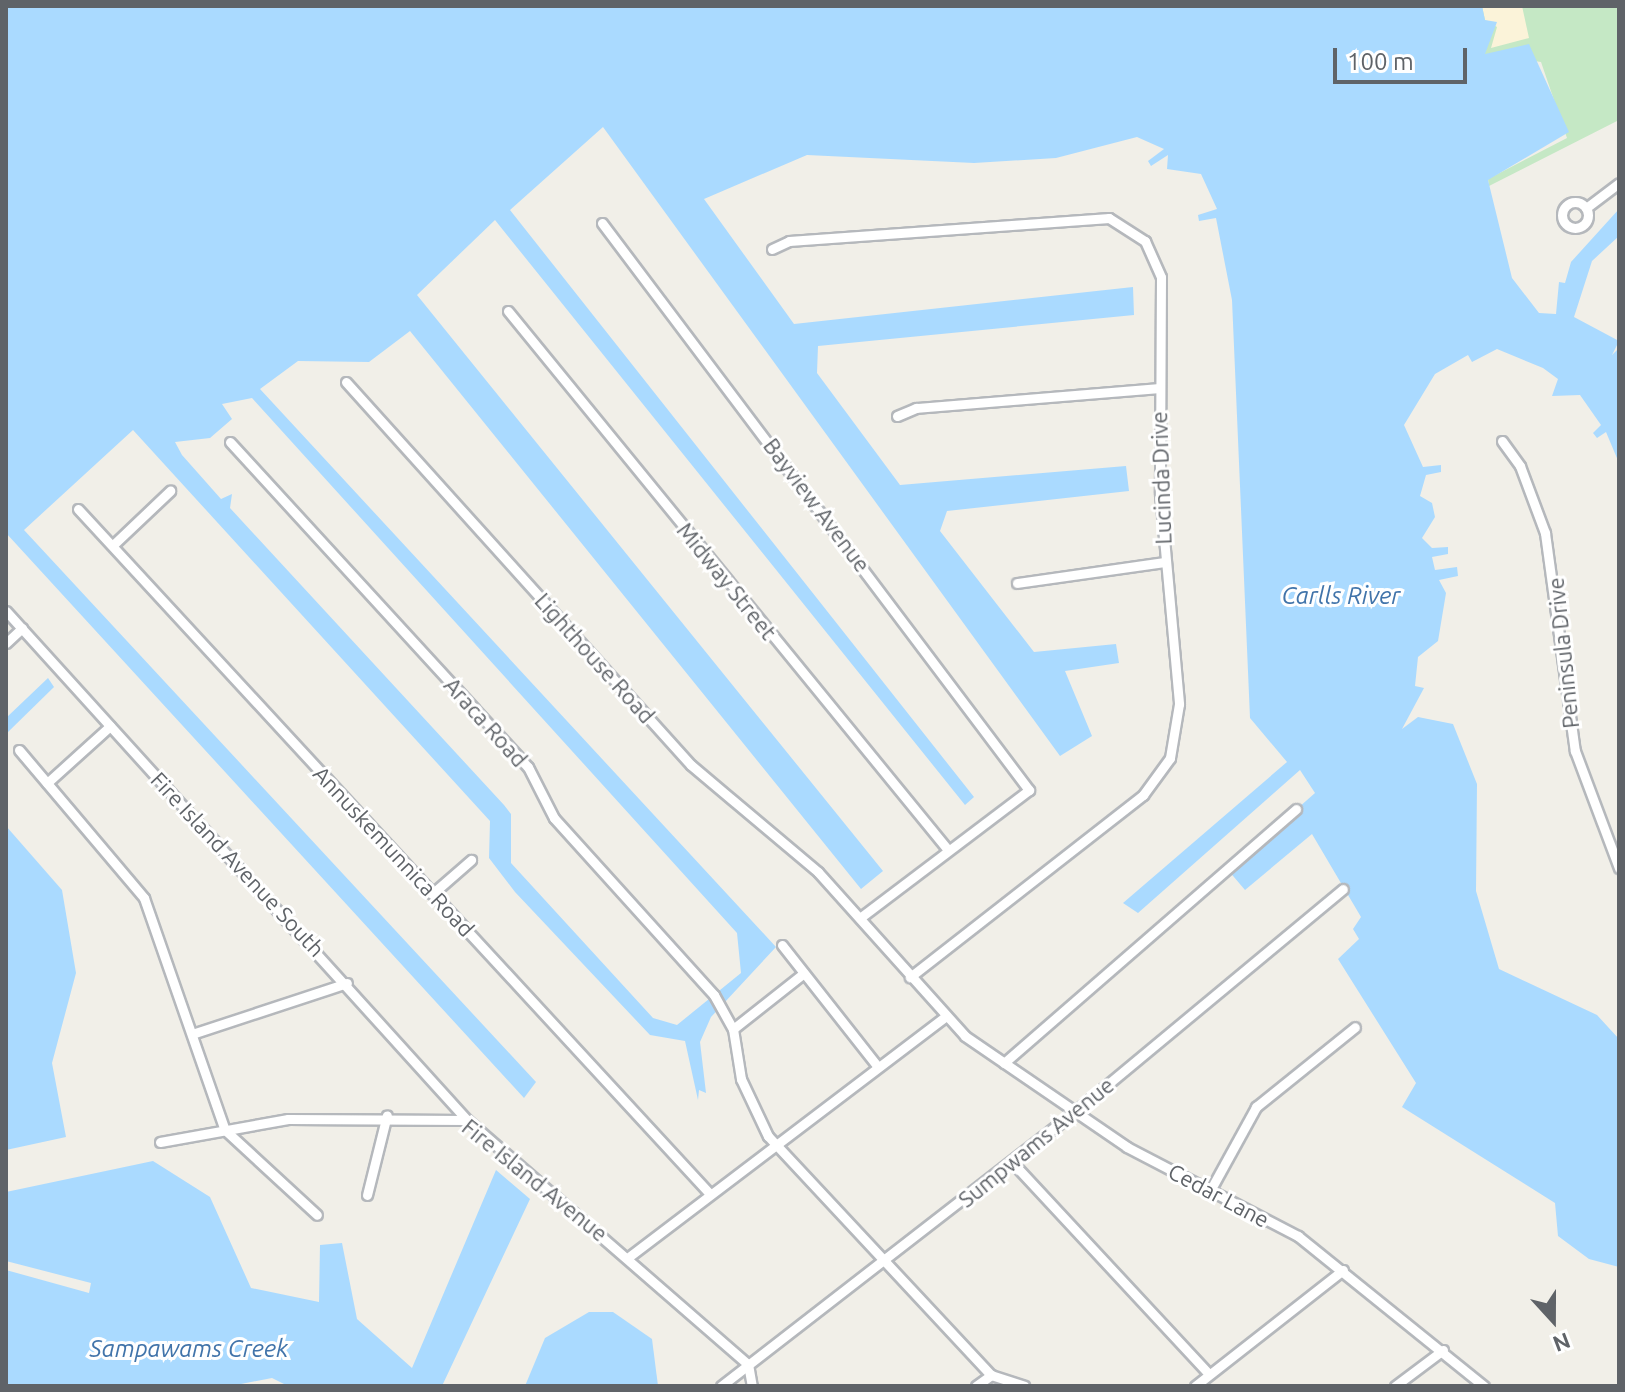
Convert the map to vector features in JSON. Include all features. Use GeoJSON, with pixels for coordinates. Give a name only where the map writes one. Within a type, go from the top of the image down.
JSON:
{"type":"FeatureCollection","features":[{"type":"Feature","properties":{"kind":"street"},"geometry":{"type":"LineString","coordinates":[[1586,208],[1619,183]]}},
{"type":"Feature","properties":{"kind":"street","name":"Lucinda Drive"},"geometry":{"type":"LineString","coordinates":[[772,249],[789,241],[1109,218],[1145,241],[1161,277],[1158,388],[1164,562],[1179,704],[1161,776],[910,977]]}},
{"type":"Feature","properties":{"kind":"street","name":"Bayview Avenue"},"geometry":{"type":"LineString","coordinates":[[602,223],[1029,790],[948,850]]}},
{"type":"Feature","properties":{"kind":"street","name":"Midway Street"},"geometry":{"type":"LineString","coordinates":[[508,311],[948,850]]}},
{"type":"Feature","properties":{"kind":"street","name":"Lighthouse Road"},"geometry":{"type":"LineString","coordinates":[[346,382],[691,765],[784,840],[860,918]]}},
{"type":"Feature","properties":{"kind":"street"},"geometry":{"type":"LineString","coordinates":[[897,416],[916,408],[1158,388]]}},
{"type":"Feature","properties":{"kind":"street","name":"Peninsula Drive"},"geometry":{"type":"LineString","coordinates":[[1502,441],[1520,466],[1545,533],[1575,751],[1619,868]]}},
{"type":"Feature","properties":{"kind":"street","name":"Araca Road"},"geometry":{"type":"LineString","coordinates":[[230,442],[528,767],[554,818],[714,995],[733,1029],[750,1104],[778,1143],[991,1375]]}},
{"type":"Feature","properties":{"kind":"street"},"geometry":{"type":"LineString","coordinates":[[113,545],[170,491]]}},
{"type":"Feature","properties":{"kind":"street","name":"Annuskemunnica Road"},"geometry":{"type":"LineString","coordinates":[[78,509],[710,1194]]}},
{"type":"Feature","properties":{"kind":"street"},"geometry":{"type":"LineString","coordinates":[[1017,583],[1035,575],[1164,562]]}},
{"type":"Feature","properties":{"kind":"street","name":"Fire Island Avenue South"},"geometry":{"type":"LineString","coordinates":[[6,611],[347,983],[467,1120]]}},
{"type":"Feature","properties":{"kind":"street"},"geometry":{"type":"LineString","coordinates":[[6,643],[22,628]]}},
{"type":"Feature","properties":{"kind":"street"},"geometry":{"type":"LineString","coordinates":[[47,783],[110,726]]}},
{"type":"Feature","properties":{"kind":"street"},"geometry":{"type":"LineString","coordinates":[[19,750],[144,898],[225,1130],[317,1215]]}},
{"type":"Feature","properties":{"kind":"street"},"geometry":{"type":"LineString","coordinates":[[1004,1063],[1296,809]]}},
{"type":"Feature","properties":{"kind":"street"},"geometry":{"type":"LineString","coordinates":[[860,918],[948,850]]}},
{"type":"Feature","properties":{"kind":"street"},"geometry":{"type":"LineString","coordinates":[[432,894],[471,860]]}},
{"type":"Feature","properties":{"kind":"street","name":"Sumpwams Avenue"},"geometry":{"type":"LineString","coordinates":[[721,1386],[1012,1162],[1343,889]]}},
{"type":"Feature","properties":{"kind":"street","name":"Cedar Lane"},"geometry":{"type":"LineString","coordinates":[[860,918],[945,1017],[1004,1063],[1072,1114],[1298,1236],[1484,1386]]}},
{"type":"Feature","properties":{"kind":"street"},"geometry":{"type":"LineString","coordinates":[[782,945],[878,1067]]}},
{"type":"Feature","properties":{"kind":"street"},"geometry":{"type":"LineString","coordinates":[[733,1029],[804,973]]}},
{"type":"Feature","properties":{"kind":"street"},"geometry":{"type":"LineString","coordinates":[[192,1034],[347,983]]}},
{"type":"Feature","properties":{"kind":"street"},"geometry":{"type":"LineString","coordinates":[[630,1256],[945,1017]]}},
{"type":"Feature","properties":{"kind":"street"},"geometry":{"type":"LineString","coordinates":[[1211,1189],[1256,1107],[1355,1027]]}},
{"type":"Feature","properties":{"kind":"street"},"geometry":{"type":"LineString","coordinates":[[367,1195],[387,1115]]}},
{"type":"Feature","properties":{"kind":"street","name":"Fire Island Avenue"},"geometry":{"type":"LineString","coordinates":[[160,1142],[225,1130],[387,1115],[467,1120],[630,1256],[748,1364]]}},
{"type":"Feature","properties":{"kind":"street"},"geometry":{"type":"LineString","coordinates":[[1012,1162],[1209,1374]]}},
{"type":"Feature","properties":{"kind":"street"},"geometry":{"type":"LineString","coordinates":[[1195,1386],[1343,1270]]}},
{"type":"Feature","properties":{"kind":"street"},"geometry":{"type":"LineString","coordinates":[[1395,1386],[1443,1350]]}},
{"type":"Feature","properties":{"kind":"street"},"geometry":{"type":"LineString","coordinates":[[748,1364],[752,1386]]}},
{"type":"Feature","properties":{"kind":"street"},"geometry":{"type":"LineString","coordinates":[[976,1386],[991,1375],[1024,1386]]}},
{"type":"Feature","properties":{"kind":"green space"},"geometry":{"type":"Polygon","coordinates":[[[1476,6],[1619,6],[1619,120],[1489,186],[1488,179],[1567,138],[1541,62],[1484,54],[1476,6]]]}},
{"type":"Feature","properties":{"kind":"sand"},"geometry":{"type":"Polygon","coordinates":[[[1482,6],[1522,6],[1529,38],[1491,48],[1497,27],[1485,20],[1482,6]]]}},
{"type":"Feature","properties":{"kind":"water","name":"Carlls River"},"geometry":{"type":"Polygon","coordinates":[[[6,6],[1482,6],[1485,20],[1497,22],[1485,54],[1529,44],[1569,132],[1488,180],[1512,278],[1539,313],[1556,314],[1559,282],[1565,283],[1571,262],[1619,209],[1619,236],[1592,261],[1574,317],[1619,341],[1612,355],[1619,348],[1619,463],[1606,432],[1597,438],[1593,433],[1601,425],[1580,395],[1552,396],[1558,379],[1543,368],[1497,349],[1472,362],[1468,355],[1435,374],[1404,425],[1423,467],[1441,465],[1441,472],[1426,475],[1420,496],[1432,503],[1435,517],[1422,538],[1432,548],[1448,547],[1448,554],[1432,557],[1435,570],[1457,567],[1458,576],[1439,580],[1446,593],[1438,641],[1418,657],[1415,686],[1424,688],[1402,729],[1418,717],[1453,724],[1477,784],[1476,891],[1499,969],[1597,1015],[1619,1039],[1619,1267],[1589,1259],[1558,1236],[1555,1203],[1402,1107],[1416,1083],[1338,959],[1359,939],[1353,929],[1361,917],[1312,834],[1245,890],[1228,870],[1315,793],[1300,770],[1138,913],[1123,903],[1287,762],[1250,718],[1232,300],[1216,218],[1199,221],[1198,215],[1217,209],[1201,174],[1167,169],[1168,155],[1151,166],[1148,161],[1164,149],[1137,137],[1056,158],[974,163],[807,155],[704,199],[794,324],[1133,287],[1134,315],[818,346],[817,373],[900,485],[1126,466],[1129,491],[947,511],[940,531],[1034,652],[1116,644],[1119,663],[1065,671],[1092,736],[1060,756],[603,127],[510,210],[974,797],[965,805],[495,220],[417,295],[883,871],[861,889],[410,331],[369,362],[298,361],[260,389],[776,947],[711,1017],[700,1042],[706,1093],[699,1090],[698,1100],[685,1041],[650,1035],[515,892],[489,858],[490,821],[133,430],[24,530],[536,1082],[524,1098],[6,533],[6,6]],[[252,398],[222,404],[232,419],[210,438],[175,442],[182,455],[221,499],[232,494],[230,508],[504,805],[511,814],[511,863],[653,1018],[677,1025],[741,973],[737,933],[252,398]]]}},
{"type":"Feature","properties":{"kind":"water"},"geometry":{"type":"Polygon","coordinates":[[[48,678],[54,687],[6,734],[6,718],[48,678]]]}},
{"type":"Feature","properties":{"kind":"water"},"geometry":{"type":"Polygon","coordinates":[[[6,826],[62,890],[76,973],[52,1063],[66,1137],[6,1150],[6,826]]]}},
{"type":"Feature","properties":{"kind":"water","name":"Sampawams Creek"},"geometry":{"type":"Polygon","coordinates":[[[153,1161],[210,1197],[251,1288],[319,1302],[320,1245],[342,1243],[357,1319],[412,1368],[496,1170],[530,1199],[442,1386],[288,1386],[272,1378],[231,1386],[6,1386],[6,1270],[89,1293],[91,1283],[6,1261],[6,1192],[153,1161]]]}},
{"type":"Feature","properties":{"kind":"water"},"geometry":{"type":"Polygon","coordinates":[[[589,1312],[613,1312],[652,1339],[658,1386],[525,1386],[545,1338],[589,1312]]]}}]}
